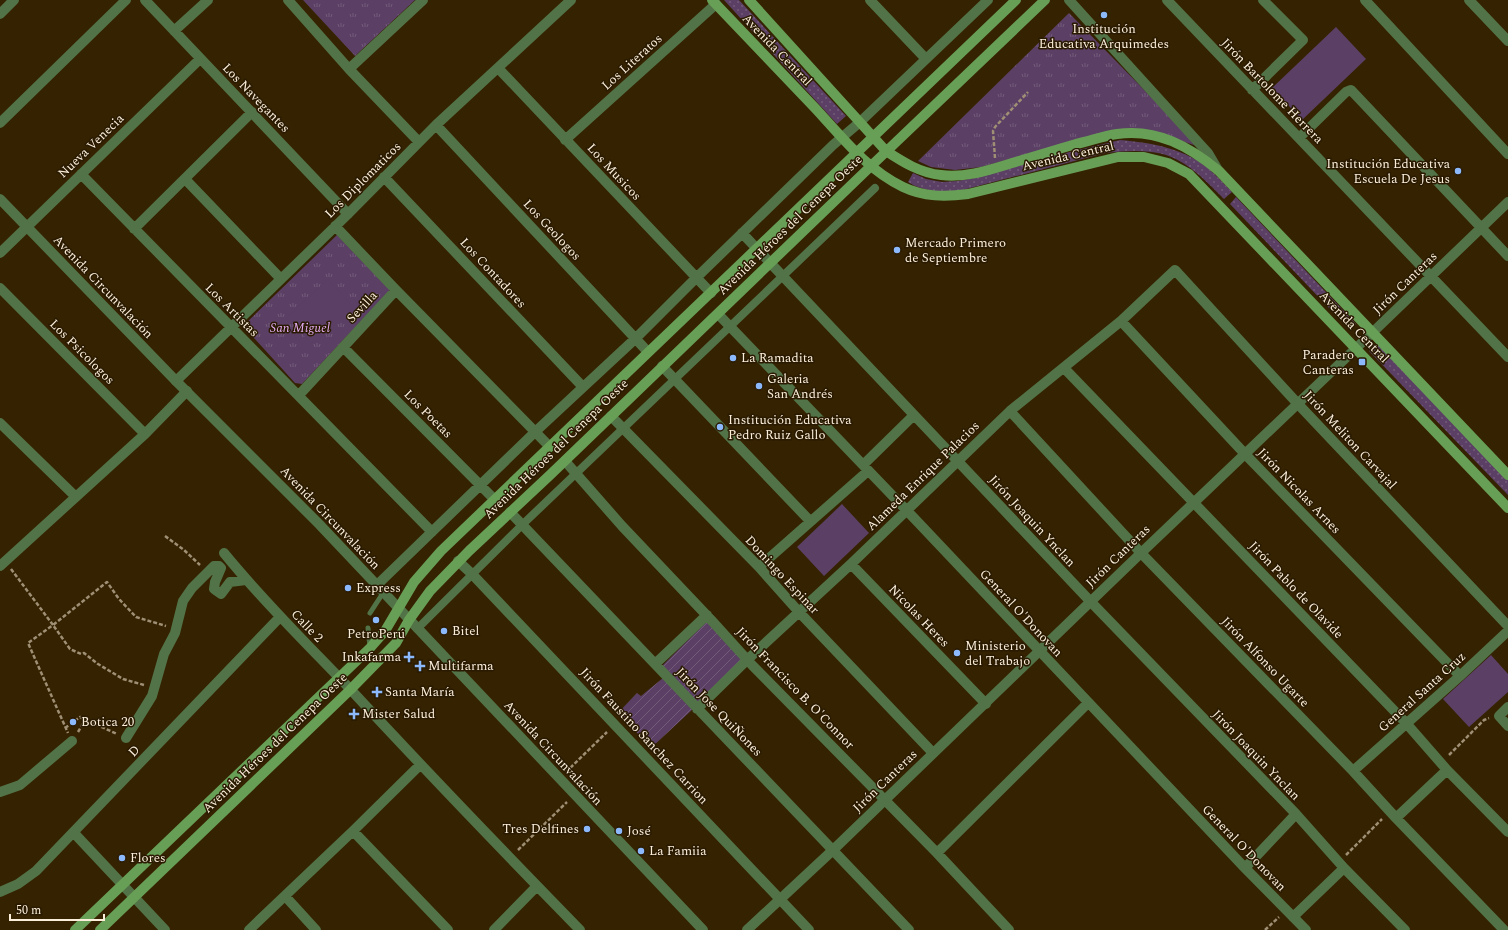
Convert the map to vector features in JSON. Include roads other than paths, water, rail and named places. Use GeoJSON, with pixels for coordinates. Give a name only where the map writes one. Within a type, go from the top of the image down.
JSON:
{"type":"FeatureCollection","features":[{"type":"Feature","properties":{"kind":"main road","name":"Avenida Central"},"geometry":{"type":"LineString","coordinates":[[749,0],[886,151],[905,164],[919,170],[940,175],[961,176],[996,168],[1104,136],[1136,133],[1159,136],[1181,145],[1201,156],[1219,171],[1508,475]]}},
{"type":"Feature","properties":{"kind":"main road","name":"Avenida Héroes del Cenepa Oeste"},"geometry":{"type":"LineString","coordinates":[[75,930],[370,648],[385,631],[414,582],[441,551],[1016,0]]}},
{"type":"Feature","properties":{"kind":"main road","name":"Avenida Héroes del Cenepa Oeste"},"geometry":{"type":"LineString","coordinates":[[100,930],[350,690],[396,643],[409,620],[430,591],[458,561],[565,461],[662,366],[1045,0]]}},
{"type":"Feature","properties":{"kind":"main road","name":"Avenida Central"},"geometry":{"type":"LineString","coordinates":[[714,2],[871,166],[886,177],[904,187],[928,195],[948,197],[968,194],[1118,157],[1144,157],[1168,163],[1189,174],[1508,508]]}},
{"type":"Feature","properties":{"kind":"street"},"geometry":{"type":"LineString","coordinates":[[0,14],[14,0]]}},
{"type":"Feature","properties":{"kind":"street"},"geometry":{"type":"LineString","coordinates":[[0,123],[126,0]]}},
{"type":"Feature","properties":{"kind":"street","name":"Los Navegantes"},"geometry":{"type":"LineString","coordinates":[[145,0],[348,214]]}},
{"type":"Feature","properties":{"kind":"street"},"geometry":{"type":"LineString","coordinates":[[174,31],[208,0]]}},
{"type":"Feature","properties":{"kind":"street"},"geometry":{"type":"LineString","coordinates":[[288,0],[349,69],[419,142]]}},
{"type":"Feature","properties":{"kind":"street"},"geometry":{"type":"LineString","coordinates":[[349,69],[423,0]]}},
{"type":"Feature","properties":{"kind":"street","name":"Los Diplomaticos"},"geometry":{"type":"LineString","coordinates":[[176,381],[348,214],[436,125],[571,0]]}},
{"type":"Feature","properties":{"kind":"street"},"geometry":{"type":"LineString","coordinates":[[870,0],[926,59]]}},
{"type":"Feature","properties":{"kind":"street","name":"Jirón Bartolome Herrera"},"geometry":{"type":"LineString","coordinates":[[1167,0],[1508,357]]}},
{"type":"Feature","properties":{"kind":"street"},"geometry":{"type":"LineString","coordinates":[[1252,90],[1302,40],[1263,0]]}},
{"type":"Feature","properties":{"kind":"street"},"geometry":{"type":"LineString","coordinates":[[1365,0],[1508,154]]}},
{"type":"Feature","properties":{"kind":"street"},"geometry":{"type":"LineString","coordinates":[[1469,0],[1508,41]]}},
{"type":"Feature","properties":{"kind":"street"},"geometry":{"type":"LineString","coordinates":[[1072,1],[1208,153],[1219,171]]}},
{"type":"Feature","properties":{"kind":"street","name":"Los Literatos"},"geometry":{"type":"LineString","coordinates":[[565,140],[714,2]]}},
{"type":"Feature","properties":{"kind":"street"},"geometry":{"type":"LineString","coordinates":[[380,589],[432,532],[535,432],[636,338],[842,137],[860,122],[926,59],[981,2]]}},
{"type":"Feature","properties":{"kind":"street","name":"Nueva Venecia"},"geometry":{"type":"LineString","coordinates":[[0,253],[200,58]]}},
{"type":"Feature","properties":{"kind":"street","name":"Los Musicos"},"geometry":{"type":"LineString","coordinates":[[498,68],[711,293]]}},
{"type":"Feature","properties":{"kind":"street"},"geometry":{"type":"LineString","coordinates":[[1299,138],[1346,92],[1351,90],[1508,256]]}},
{"type":"Feature","properties":{"kind":"street"},"geometry":{"type":"LineString","coordinates":[[134,229],[252,112]]}},
{"type":"Feature","properties":{"kind":"street","name":"Los Geologos"},"geometry":{"type":"LineString","coordinates":[[436,125],[648,352]]}},
{"type":"Feature","properties":{"kind":"street","name":"Los Artistas"},"geometry":{"type":"LineString","coordinates":[[81,174],[230,328],[299,395],[432,532]]}},
{"type":"Feature","properties":{"kind":"street","name":"Los Contadores"},"geometry":{"type":"LineString","coordinates":[[384,177],[583,387]]}},
{"type":"Feature","properties":{"kind":"street"},"geometry":{"type":"LineString","coordinates":[[185,178],[281,279]]}},
{"type":"Feature","properties":{"kind":"street"},"geometry":{"type":"LineString","coordinates":[[417,628],[522,525],[876,188]]}},
{"type":"Feature","properties":{"kind":"street","name":"Avenida Circunvalación"},"geometry":{"type":"LineString","coordinates":[[0,199],[176,381],[319,524],[703,930]]}},
{"type":"Feature","properties":{"kind":"street","name":"Jirón Canteras"},"geometry":{"type":"LineString","coordinates":[[747,930],[986,704],[1090,601],[1356,349],[1508,202]]}},
{"type":"Feature","properties":{"kind":"street"},"geometry":{"type":"LineString","coordinates":[[335,226],[550,447]]}},
{"type":"Feature","properties":{"kind":"street","name":"Jirón Joaquin Ynclan"},"geometry":{"type":"LineString","coordinates":[[742,233],[1090,601],[1296,814],[1341,865],[1405,930]]}},
{"type":"Feature","properties":{"kind":"street","name":"Alameda Enrique Palacios"},"geometry":{"type":"LineString","coordinates":[[697,709],[1010,411],[1122,320],[1175,270]]}},
{"type":"Feature","properties":{"kind":"street","name":"Jirón Meliton Carvajal"},"geometry":{"type":"LineString","coordinates":[[1175,270],[1298,404],[1508,626]]}},
{"type":"Feature","properties":{"kind":"street","name":"Los Psicologos"},"geometry":{"type":"LineString","coordinates":[[0,288],[145,434]]}},
{"type":"Feature","properties":{"kind":"street","name":"Sevilla"},"geometry":{"type":"LineString","coordinates":[[299,395],[396,290]]}},
{"type":"Feature","properties":{"kind":"street","name":"General O'Donovan"},"geometry":{"type":"LineString","coordinates":[[718,314],[906,510],[1244,868],[1306,930]]}},
{"type":"Feature","properties":{"kind":"street","name":"Jirón Nicolas Arnes"},"geometry":{"type":"LineString","coordinates":[[1122,320],[1245,454],[1460,676]]}},
{"type":"Feature","properties":{"kind":"street","name":"Los Poetas"},"geometry":{"type":"LineString","coordinates":[[343,347],[495,500]]}},
{"type":"Feature","properties":{"kind":"street"},"geometry":{"type":"LineString","coordinates":[[662,366],[810,521]]}},
{"type":"Feature","properties":{"kind":"street","name":"Jirón Pablo de Olavide"},"geometry":{"type":"LineString","coordinates":[[1064,368],[1406,723],[1444,766],[1508,832]]}},
{"type":"Feature","properties":{"kind":"street"},"geometry":{"type":"LineString","coordinates":[[2,561],[76,497],[145,434],[187,391]]}},
{"type":"Feature","properties":{"kind":"street","name":"Jirón Alfonso Ugarte"},"geometry":{"type":"LineString","coordinates":[[1010,411],[1140,553],[1353,771],[1393,815],[1504,930]]}},
{"type":"Feature","properties":{"kind":"street"},"geometry":{"type":"LineString","coordinates":[[759,567],[866,468],[914,415]]}},
{"type":"Feature","properties":{"kind":"street","name":"Domingo Espinar"},"geometry":{"type":"LineString","coordinates":[[611,416],[759,567],[799,612],[933,753]]}},
{"type":"Feature","properties":{"kind":"street"},"geometry":{"type":"LineString","coordinates":[[0,423],[76,497]]}},
{"type":"Feature","properties":{"kind":"street","name":"Jirón Francisco B. O'Connor"},"geometry":{"type":"LineString","coordinates":[[565,461],[622,526],[748,660],[938,853],[1010,930]]}},
{"type":"Feature","properties":{"kind":"street","name":"Jirón Jose QuiÑones"},"geometry":{"type":"LineString","coordinates":[[510,512],[909,930]]}},
{"type":"Feature","properties":{"kind":"street","name":"Calle 2"},"geometry":{"type":"LineString","coordinates":[[224,553],[246,580],[280,617],[420,765],[580,930]]}},
{"type":"Feature","properties":{"kind":"street","name":"Jirón Faustino Sanchez Carrion"},"geometry":{"type":"LineString","coordinates":[[458,561],[809,930]]}},
{"type":"Feature","properties":{"kind":"street","name":"Nicolas Heres"},"geometry":{"type":"LineString","coordinates":[[851,564],[986,704]]}},
{"type":"Feature","properties":{"kind":"street"},"geometry":{"type":"LineString","coordinates":[[126,738],[152,696],[164,654],[176,629],[183,601],[192,588],[214,566],[219,566],[221,568],[215,582],[214,589],[221,594],[230,582],[246,580]]}},
{"type":"Feature","properties":{"kind":"street"},"geometry":{"type":"LineString","coordinates":[[655,664],[707,615]]}},
{"type":"Feature","properties":{"kind":"street","name":"D"},"geometry":{"type":"LineString","coordinates":[[0,892],[18,884],[36,871],[280,617]]}},
{"type":"Feature","properties":{"kind":"street","name":"General Santa Cruz"},"geometry":{"type":"LineString","coordinates":[[1353,771],[1460,676],[1508,631]]}},
{"type":"Feature","properties":{"kind":"street"},"geometry":{"type":"LineString","coordinates":[[938,853],[1088,703]]}},
{"type":"Feature","properties":{"kind":"street"},"geometry":{"type":"LineString","coordinates":[[1508,707],[1498,716],[1508,726]]}},
{"type":"Feature","properties":{"kind":"street"},"geometry":{"type":"LineString","coordinates":[[0,792],[20,785],[46,765],[72,741]]}},
{"type":"Feature","properties":{"kind":"street"},"geometry":{"type":"LineString","coordinates":[[249,930],[353,832],[420,765]]}},
{"type":"Feature","properties":{"kind":"street"},"geometry":{"type":"LineString","coordinates":[[1393,815],[1444,766]]}},
{"type":"Feature","properties":{"kind":"street"},"geometry":{"type":"LineString","coordinates":[[1244,868],[1296,814]]}},
{"type":"Feature","properties":{"kind":"street"},"geometry":{"type":"LineString","coordinates":[[353,832],[448,930]]}},
{"type":"Feature","properties":{"kind":"street"},"geometry":{"type":"LineString","coordinates":[[74,833],[165,930]]}},
{"type":"Feature","properties":{"kind":"street"},"geometry":{"type":"LineString","coordinates":[[1290,913],[1341,865]]}},
{"type":"Feature","properties":{"kind":"street"},"geometry":{"type":"LineString","coordinates":[[494,930],[537,886]]}},
{"type":"Feature","properties":{"kind":"street"},"geometry":{"type":"LineString","coordinates":[[285,896],[316,930]]}},
{"type":"Feature","properties":{"kind":"lane"},"geometry":{"type":"LineString","coordinates":[[370,613],[380,589]]}},
{"type":"Feature","properties":{"kind":"lane"},"geometry":{"type":"LineString","coordinates":[[368,628],[370,648]]}},
{"type":"Feature","properties":{"kind":"place","name":"Institución Educativa Arquimedes"},"geometry":{"type":"Point","coordinates":[1104,15]}},
{"type":"Feature","properties":{"kind":"place","name":"Institución Educativa Escuela De Jesus"},"geometry":{"type":"Point","coordinates":[1458,171]}},
{"type":"Feature","properties":{"kind":"place","name":"Mercado Primero de Septiembre"},"geometry":{"type":"Point","coordinates":[897,250]}},
{"type":"Feature","properties":{"kind":"place","name":"La Ramadita"},"geometry":{"type":"Point","coordinates":[733,358]}},
{"type":"Feature","properties":{"kind":"place","name":"Paradero Canteras"},"geometry":{"type":"Point","coordinates":[1362,362]}},
{"type":"Feature","properties":{"kind":"place","name":"Galeria San Andrés"},"geometry":{"type":"Point","coordinates":[759,386]}},
{"type":"Feature","properties":{"kind":"place","name":"Institución Educativa Pedro Ruiz Gallo"},"geometry":{"type":"Point","coordinates":[720,427]}},
{"type":"Feature","properties":{"kind":"place","name":"Express"},"geometry":{"type":"Point","coordinates":[348,588]}},
{"type":"Feature","properties":{"kind":"place","name":"PetroPerú"},"geometry":{"type":"Point","coordinates":[376,620]}},
{"type":"Feature","properties":{"kind":"place","name":"Bitel"},"geometry":{"type":"Point","coordinates":[444,631]}},
{"type":"Feature","properties":{"kind":"place","name":"Ministerio del Trabajo"},"geometry":{"type":"Point","coordinates":[957,653]}},
{"type":"Feature","properties":{"kind":"place","name":"Inkafarma"},"geometry":{"type":"Point","coordinates":[409,657]}},
{"type":"Feature","properties":{"kind":"place","name":"Multifarma"},"geometry":{"type":"Point","coordinates":[420,666]}},
{"type":"Feature","properties":{"kind":"place","name":"Santa María"},"geometry":{"type":"Point","coordinates":[377,692]}},
{"type":"Feature","properties":{"kind":"place","name":"Mister Salud"},"geometry":{"type":"Point","coordinates":[354,714]}},
{"type":"Feature","properties":{"kind":"place","name":"Botica 20"},"geometry":{"type":"Point","coordinates":[73,722]}},
{"type":"Feature","properties":{"kind":"place","name":"Tres Delfines"},"geometry":{"type":"Point","coordinates":[587,829]}},
{"type":"Feature","properties":{"kind":"place","name":"José"},"geometry":{"type":"Point","coordinates":[619,831]}},
{"type":"Feature","properties":{"kind":"place","name":"La Famiia"},"geometry":{"type":"Point","coordinates":[641,851]}},
{"type":"Feature","properties":{"kind":"place","name":"Flores"},"geometry":{"type":"Point","coordinates":[122,858]}},
{"type":"Feature","properties":{"kind":"park label","name":"San Miguel"},"geometry":{"type":"Point","coordinates":[300,328]}}]}
